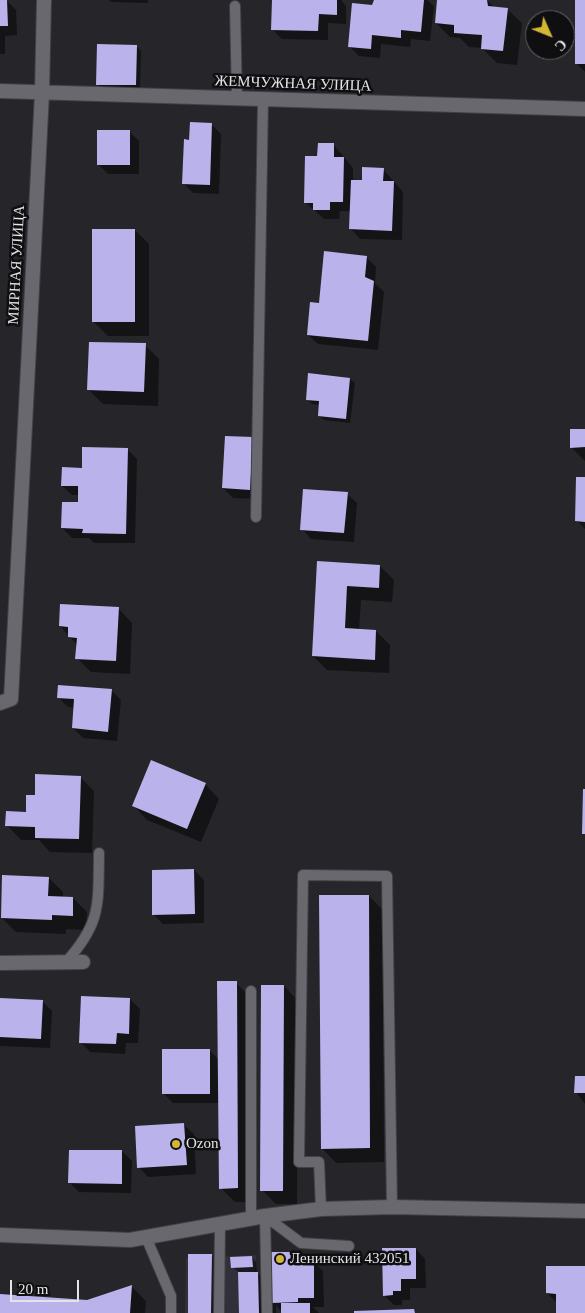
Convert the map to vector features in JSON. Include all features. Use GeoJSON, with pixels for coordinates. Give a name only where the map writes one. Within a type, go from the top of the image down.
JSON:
{"type":"FeatureCollection","features":[{"type":"Feature","properties":{"kind":"street","name":"МИРНАЯ УЛИЦА"},"geometry":{"type":"LineString","coordinates":[[0,703],[11,699],[42,93],[44,0]]}},
{"type":"Feature","properties":{"kind":"street","name":"ЖЕМЧУЖНАЯ УЛИЦА"},"geometry":{"type":"LineString","coordinates":[[0,91],[585,109]]}},
{"type":"Feature","properties":{"kind":"street"},"geometry":{"type":"LineString","coordinates":[[0,963],[83,962]]}},
{"type":"Feature","properties":{"kind":"street"},"geometry":{"type":"LineString","coordinates":[[0,1235],[130,1240],[251,1218],[321,1208],[392,1207],[585,1211]]}},
{"type":"Feature","properties":{"kind":"lane"},"geometry":{"type":"LineString","coordinates":[[235,6],[237,99]]}},
{"type":"Feature","properties":{"kind":"lane"},"geometry":{"type":"LineString","coordinates":[[256,517],[263,100]]}},
{"type":"Feature","properties":{"kind":"lane"},"geometry":{"type":"LineString","coordinates":[[66,962],[84,942],[98,909],[99,854]]}},
{"type":"Feature","properties":{"kind":"lane"},"geometry":{"type":"LineString","coordinates":[[321,1208],[319,1162],[299,1162],[303,875],[387,876],[392,1207]]}},
{"type":"Feature","properties":{"kind":"lane"},"geometry":{"type":"LineString","coordinates":[[251,991],[251,1218]]}},
{"type":"Feature","properties":{"kind":"lane"},"geometry":{"type":"LineString","coordinates":[[265,1216],[301,1243],[349,1246]]}},
{"type":"Feature","properties":{"kind":"lane"},"geometry":{"type":"LineString","coordinates":[[265,1216],[267,1313]]}},
{"type":"Feature","properties":{"kind":"lane"},"geometry":{"type":"LineString","coordinates":[[220,1224],[220,1313]]}},
{"type":"Feature","properties":{"kind":"lane"},"geometry":{"type":"LineString","coordinates":[[146,1237],[171,1296],[171,1313]]}},
{"type":"Feature","properties":{"kind":"shaded area"},"geometry":{"type":"Polygon","coordinates":[[[256,1255],[253,1313],[185,1313],[186,1258],[256,1255]]]}},
{"type":"Feature","properties":{"kind":"building"},"geometry":{"type":"Polygon","coordinates":[[[0,0],[7,0],[8,26],[0,26],[0,0]]]}},
{"type":"Feature","properties":{"kind":"building"},"geometry":{"type":"Polygon","coordinates":[[[272,0],[337,0],[337,15],[319,14],[318,31],[271,30],[272,0]]]}},
{"type":"Feature","properties":{"kind":"building"},"geometry":{"type":"Polygon","coordinates":[[[374,0],[424,0],[421,32],[401,30],[401,38],[372,35],[371,49],[348,47],[352,3],[372,5],[374,0]]]}},
{"type":"Feature","properties":{"kind":"building"},"geometry":{"type":"Polygon","coordinates":[[[437,0],[487,0],[488,6],[508,8],[503,51],[481,49],[482,35],[454,33],[454,25],[435,23],[437,0]]]}},
{"type":"Feature","properties":{"kind":"building"},"geometry":{"type":"Polygon","coordinates":[[[575,0],[585,0],[585,64],[575,64],[575,0]]]}},
{"type":"Feature","properties":{"kind":"building"},"geometry":{"type":"Polygon","coordinates":[[[97,44],[137,45],[136,85],[96,85],[97,44]]]}},
{"type":"Feature","properties":{"kind":"building"},"geometry":{"type":"Polygon","coordinates":[[[190,122],[212,123],[210,185],[182,184],[184,139],[189,140],[190,122]]]}},
{"type":"Feature","properties":{"kind":"building"},"geometry":{"type":"Polygon","coordinates":[[[97,130],[130,130],[130,165],[97,165],[97,130]]]}},
{"type":"Feature","properties":{"kind":"building"},"geometry":{"type":"Polygon","coordinates":[[[318,143],[334,143],[334,157],[344,157],[343,202],[330,202],[330,210],[313,210],[313,203],[304,203],[305,156],[317,156],[318,143]]]}},
{"type":"Feature","properties":{"kind":"building"},"geometry":{"type":"Polygon","coordinates":[[[362,167],[384,168],[383,181],[394,181],[392,231],[349,229],[351,180],[362,180],[362,167]]]}},
{"type":"Feature","properties":{"kind":"building"},"geometry":{"type":"Polygon","coordinates":[[[92,229],[135,229],[135,322],[92,322],[92,229]]]}},
{"type":"Feature","properties":{"kind":"building"},"geometry":{"type":"Polygon","coordinates":[[[324,251],[367,256],[365,277],[374,281],[368,341],[307,335],[310,302],[319,303],[324,251]]]}},
{"type":"Feature","properties":{"kind":"building"},"geometry":{"type":"Polygon","coordinates":[[[89,342],[146,343],[144,392],[87,390],[89,342]]]}},
{"type":"Feature","properties":{"kind":"building"},"geometry":{"type":"Polygon","coordinates":[[[308,373],[350,378],[346,419],[318,416],[319,401],[306,400],[308,373]]]}},
{"type":"Feature","properties":{"kind":"building"},"geometry":{"type":"Polygon","coordinates":[[[570,429],[585,429],[585,447],[570,448],[570,429]]]}},
{"type":"Feature","properties":{"kind":"building"},"geometry":{"type":"Polygon","coordinates":[[[225,436],[253,437],[250,490],[222,488],[225,436]]]}},
{"type":"Feature","properties":{"kind":"building"},"geometry":{"type":"Polygon","coordinates":[[[82,447],[128,448],[126,534],[82,533],[83,529],[61,528],[62,502],[78,502],[78,486],[61,486],[62,467],[82,468],[82,447]]]}},
{"type":"Feature","properties":{"kind":"building"},"geometry":{"type":"Polygon","coordinates":[[[576,477],[585,477],[585,522],[575,521],[576,477]]]}},
{"type":"Feature","properties":{"kind":"building"},"geometry":{"type":"Polygon","coordinates":[[[303,489],[348,492],[344,533],[300,530],[303,489]]]}},
{"type":"Feature","properties":{"kind":"building"},"geometry":{"type":"Polygon","coordinates":[[[317,561],[380,565],[379,588],[347,586],[345,628],[376,630],[375,660],[312,656],[317,561]]]}},
{"type":"Feature","properties":{"kind":"building"},"geometry":{"type":"Polygon","coordinates":[[[60,604],[119,607],[116,661],[75,659],[77,638],[68,637],[68,627],[59,626],[60,604]]]}},
{"type":"Feature","properties":{"kind":"building"},"geometry":{"type":"Polygon","coordinates":[[[58,685],[112,689],[108,732],[72,728],[74,699],[57,698],[58,685]]]}},
{"type":"Feature","properties":{"kind":"building"},"geometry":{"type":"Polygon","coordinates":[[[151,760],[206,783],[187,829],[132,806],[151,760]]]}},
{"type":"Feature","properties":{"kind":"building"},"geometry":{"type":"Polygon","coordinates":[[[35,774],[81,776],[79,839],[35,838],[35,827],[5,826],[6,811],[26,812],[26,795],[35,795],[35,774]]]}},
{"type":"Feature","properties":{"kind":"building"},"geometry":{"type":"Polygon","coordinates":[[[583,789],[585,789],[585,834],[582,834],[583,789]]]}},
{"type":"Feature","properties":{"kind":"building"},"geometry":{"type":"Polygon","coordinates":[[[194,869],[195,914],[152,915],[152,870],[194,869]]]}},
{"type":"Feature","properties":{"kind":"building"},"geometry":{"type":"Polygon","coordinates":[[[2,875],[49,877],[48,896],[73,897],[73,916],[52,915],[52,920],[1,918],[2,875]]]}},
{"type":"Feature","properties":{"kind":"building"},"geometry":{"type":"Polygon","coordinates":[[[319,895],[369,895],[370,1148],[321,1149],[319,895]]]}},
{"type":"Feature","properties":{"kind":"building"},"geometry":{"type":"Polygon","coordinates":[[[217,981],[237,981],[238,1188],[219,1189],[217,981]]]}},
{"type":"Feature","properties":{"kind":"building"},"geometry":{"type":"Polygon","coordinates":[[[261,985],[284,985],[283,1191],[260,1191],[261,985]]]}},
{"type":"Feature","properties":{"kind":"building"},"geometry":{"type":"Polygon","coordinates":[[[81,996],[130,998],[129,1034],[117,1033],[116,1044],[79,1043],[81,996]]]}},
{"type":"Feature","properties":{"kind":"building"},"geometry":{"type":"Polygon","coordinates":[[[0,998],[43,1000],[41,1039],[0,1037],[0,998]]]}},
{"type":"Feature","properties":{"kind":"building"},"geometry":{"type":"Polygon","coordinates":[[[162,1049],[210,1049],[210,1094],[162,1094],[162,1049]]]}},
{"type":"Feature","properties":{"kind":"building"},"geometry":{"type":"Polygon","coordinates":[[[575,1076],[585,1076],[585,1093],[574,1093],[575,1076]]]}},
{"type":"Feature","properties":{"kind":"building"},"geometry":{"type":"Polygon","coordinates":[[[184,1123],[187,1165],[137,1168],[135,1126],[184,1123]]]}},
{"type":"Feature","properties":{"kind":"building"},"geometry":{"type":"Polygon","coordinates":[[[69,1150],[122,1150],[122,1184],[68,1183],[69,1150]]]}},
{"type":"Feature","properties":{"kind":"building"},"geometry":{"type":"Polygon","coordinates":[[[382,1248],[416,1248],[416,1279],[401,1279],[401,1291],[393,1291],[393,1295],[383,1296],[382,1248]]]}},
{"type":"Feature","properties":{"kind":"building"},"geometry":{"type":"Polygon","coordinates":[[[271,1252],[296,1252],[296,1261],[314,1260],[314,1298],[298,1298],[298,1302],[272,1303],[271,1252]]]}},
{"type":"Feature","properties":{"kind":"building"},"geometry":{"type":"Polygon","coordinates":[[[188,1254],[212,1254],[211,1313],[188,1313],[188,1254]]]}},
{"type":"Feature","properties":{"kind":"building"},"geometry":{"type":"Polygon","coordinates":[[[252,1256],[253,1267],[231,1268],[230,1257],[252,1256]]]}},
{"type":"Feature","properties":{"kind":"building"},"geometry":{"type":"Polygon","coordinates":[[[546,1266],[585,1266],[585,1313],[556,1313],[556,1294],[546,1293],[546,1266]]]}},
{"type":"Feature","properties":{"kind":"building"},"geometry":{"type":"Polygon","coordinates":[[[238,1272],[258,1272],[259,1313],[239,1313],[238,1272]]]}},
{"type":"Feature","properties":{"kind":"building"},"geometry":{"type":"Polygon","coordinates":[[[132,1285],[130,1313],[0,1313],[0,1294],[87,1300],[132,1285]]]}},
{"type":"Feature","properties":{"kind":"building"},"geometry":{"type":"Polygon","coordinates":[[[281,1303],[310,1303],[310,1313],[281,1313],[281,1303]]]}},
{"type":"Feature","properties":{"kind":"building"},"geometry":{"type":"Polygon","coordinates":[[[414,1309],[415,1313],[354,1313],[354,1311],[414,1309]]]}},
{"type":"Feature","properties":{"kind":"place","name":"Ozon"},"geometry":{"type":"Point","coordinates":[176,1144]}},
{"type":"Feature","properties":{"kind":"place","name":"Ленинский 432051"},"geometry":{"type":"Point","coordinates":[280,1259]}}]}
